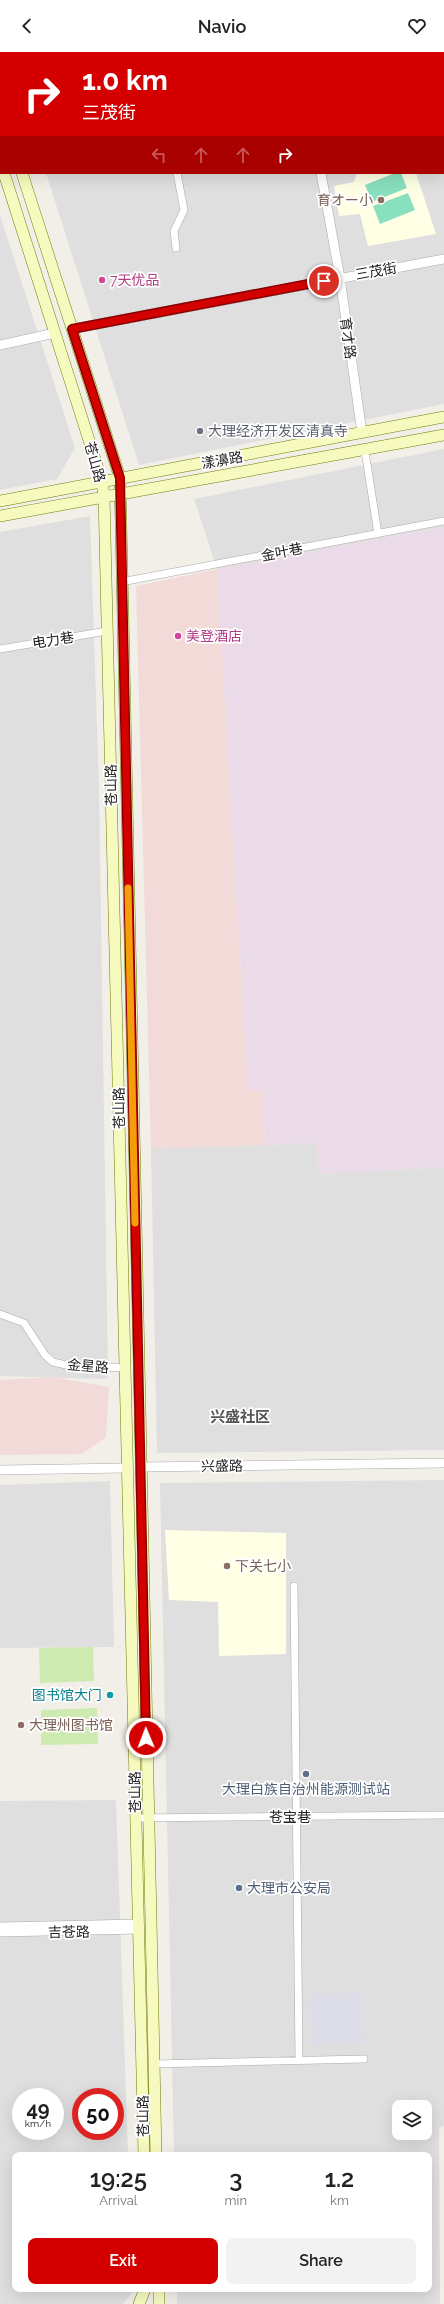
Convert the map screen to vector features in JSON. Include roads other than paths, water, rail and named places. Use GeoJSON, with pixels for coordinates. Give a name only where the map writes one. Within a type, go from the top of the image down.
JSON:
{"type":"FeatureCollection","features":[{"type":"Feature","properties":{"kind":"main road","name":"苍山路"},"geometry":{"type":"LineString","coordinates":[[4,174],[102,481],[104,496],[144,2152]]}},
{"type":"Feature","properties":{"kind":"main road","name":"苍山路"},"geometry":{"type":"LineString","coordinates":[[22,174],[120,478],[119,494],[156,2152]]}},
{"type":"Feature","properties":{"kind":"main road","name":"漾濞路"},"geometry":{"type":"LineString","coordinates":[[0,500],[444,417]]}},
{"type":"Feature","properties":{"kind":"main road","name":"漾濞路"},"geometry":{"type":"LineString","coordinates":[[0,516],[104,496],[365,451],[444,435]]}},
{"type":"Feature","properties":{"kind":"main road","name":"兴盛路"},"geometry":{"type":"LineString","coordinates":[[127,1468],[140,1467]]}},
{"type":"Feature","properties":{"kind":"main road"},"geometry":{"type":"LineString","coordinates":[[139,2304],[145,2292]]}},
{"type":"Feature","properties":{"kind":"main road"},"geometry":{"type":"LineString","coordinates":[[146,2292],[148,2304]]}},
{"type":"Feature","properties":{"kind":"main road"},"geometry":{"type":"LineString","coordinates":[[159,2295],[164,2304]]}},
{"type":"Feature","properties":{"kind":"street"},"geometry":{"type":"LineString","coordinates":[[176,248],[174,231],[184,210],[177,174]]}},
{"type":"Feature","properties":{"kind":"street","name":"育才路"},"geometry":{"type":"LineString","coordinates":[[321,174],[340,278],[362,433]]}},
{"type":"Feature","properties":{"kind":"street","name":"三茂街"},"geometry":{"type":"LineString","coordinates":[[72,329],[444,259]]}},
{"type":"Feature","properties":{"kind":"street"},"geometry":{"type":"LineString","coordinates":[[0,345],[55,333]]}},
{"type":"Feature","properties":{"kind":"street"},"geometry":{"type":"LineString","coordinates":[[365,451],[378,534]]}},
{"type":"Feature","properties":{"kind":"street","name":"金叶巷"},"geometry":{"type":"LineString","coordinates":[[121,582],[444,521]]}},
{"type":"Feature","properties":{"kind":"street","name":"电力巷"},"geometry":{"type":"LineString","coordinates":[[0,648],[107,631]]}},
{"type":"Feature","properties":{"kind":"street","name":"金星路"},"geometry":{"type":"LineString","coordinates":[[0,1314],[24,1323],[45,1355],[53,1362],[125,1368]]}},
{"type":"Feature","properties":{"kind":"street","name":"兴盛路"},"geometry":{"type":"LineString","coordinates":[[140,1467],[444,1463]]}},
{"type":"Feature","properties":{"kind":"street","name":"兴盛路"},"geometry":{"type":"LineString","coordinates":[[0,1470],[127,1468]]}},
{"type":"Feature","properties":{"kind":"street"},"geometry":{"type":"LineString","coordinates":[[294,1586],[299,2060]]}},
{"type":"Feature","properties":{"kind":"street","name":"苍宝巷"},"geometry":{"type":"LineString","coordinates":[[136,1818],[202,1816],[296,1818],[444,1815]]}},
{"type":"Feature","properties":{"kind":"street","name":"吉苍路"},"geometry":{"type":"LineString","coordinates":[[0,1926],[139,1927]]}},
{"type":"Feature","properties":{"kind":"street","name":"吉苍路"},"geometry":{"type":"LineString","coordinates":[[0,1933],[139,1927]]}},
{"type":"Feature","properties":{"kind":"street"},"geometry":{"type":"LineString","coordinates":[[154,2064],[364,2059]]}},
{"type":"Feature","properties":{"kind":"place","name":"育オー小"},"geometry":{"type":"Point","coordinates":[381,200]}},
{"type":"Feature","properties":{"kind":"place","name":"7天优品"},"geometry":{"type":"Point","coordinates":[102,280]}},
{"type":"Feature","properties":{"kind":"place","name":"大理经济开发区清真寺"},"geometry":{"type":"Point","coordinates":[200,431]}},
{"type":"Feature","properties":{"kind":"place","name":"美登酒店"},"geometry":{"type":"Point","coordinates":[178,636]}},
{"type":"Feature","properties":{"kind":"place","name":"下关七小"},"geometry":{"type":"Point","coordinates":[227,1566]}},
{"type":"Feature","properties":{"kind":"place","name":"图书馆大门"},"geometry":{"type":"Point","coordinates":[110,1695]}},
{"type":"Feature","properties":{"kind":"place","name":"大理州图书馆"},"geometry":{"type":"Point","coordinates":[21,1725]}},
{"type":"Feature","properties":{"kind":"place","name":"大理白族自治州能源测试站"},"geometry":{"type":"Point","coordinates":[306,1774]}},
{"type":"Feature","properties":{"kind":"place","name":"大理市公安局"},"geometry":{"type":"Point","coordinates":[239,1888]}},
{"type":"Feature","properties":{"kind":"district","name":"兴盛社区"},"geometry":{"type":"Point","coordinates":[240,1417]}}]}
